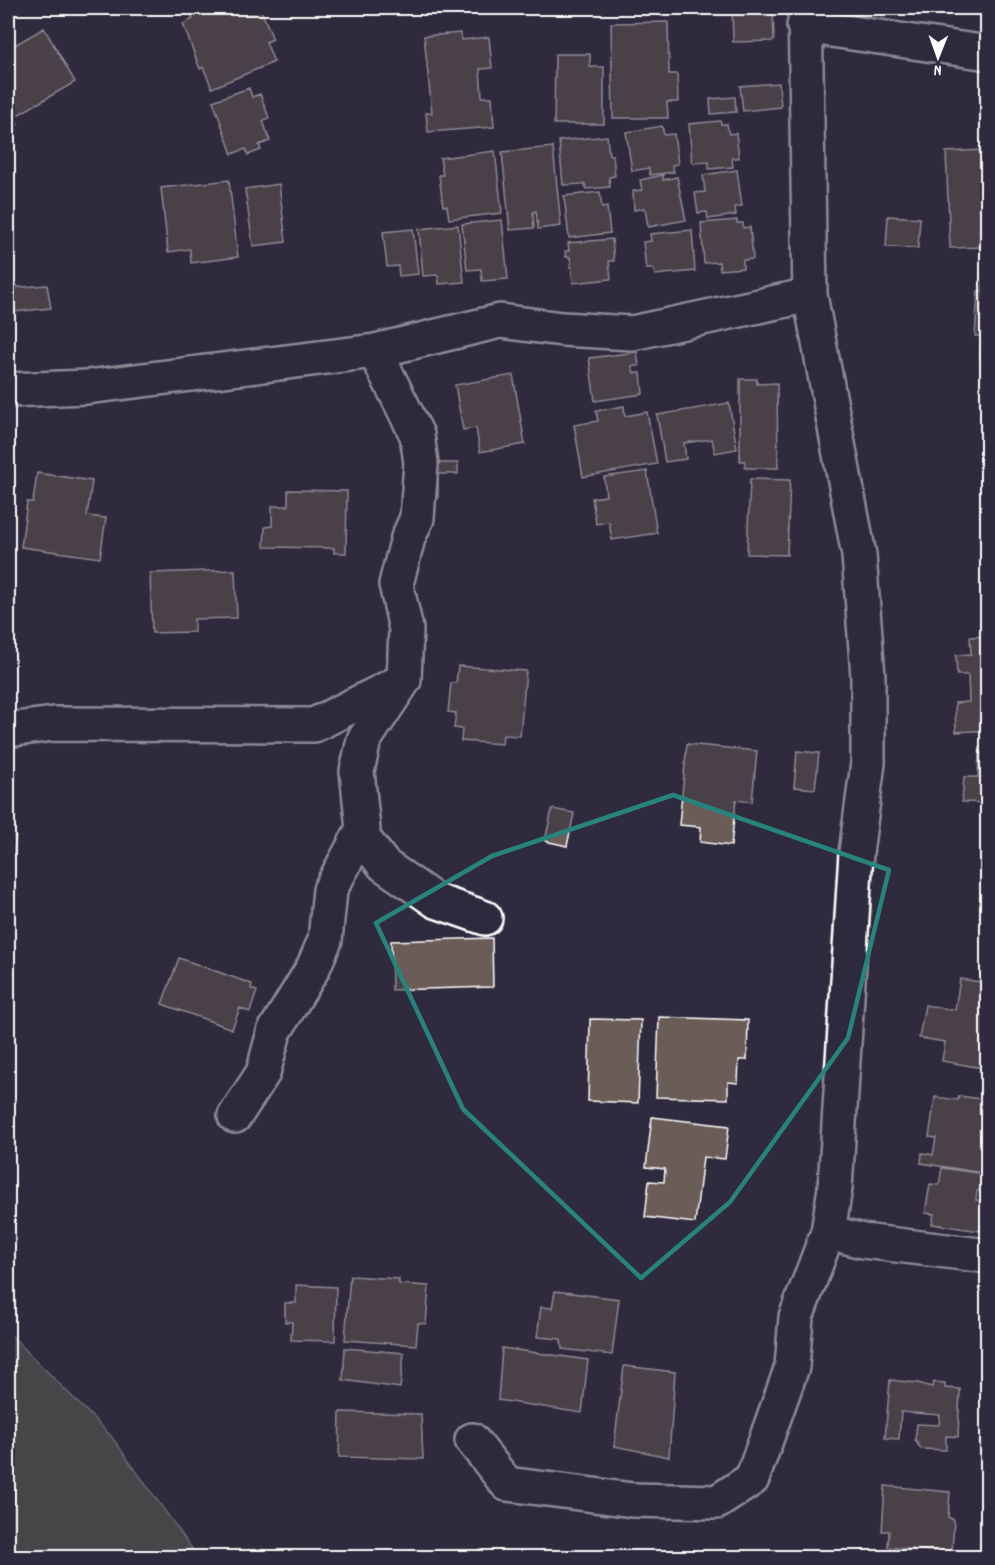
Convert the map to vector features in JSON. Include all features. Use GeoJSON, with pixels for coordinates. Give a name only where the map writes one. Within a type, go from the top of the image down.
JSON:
{"type":"FeatureCollection","features":[{"type":"Feature","properties":{"kind":"street"},"geometry":{"type":"LineString","coordinates":[[472,1440],[507,1484],[633,1500],[717,1502],[752,1479],[792,1367],[795,1317],[828,1232],[835,1188],[856,853],[868,763],[868,676],[860,555],[810,295],[804,17],[987,53]]}},
{"type":"Feature","properties":{"kind":"street"},"geometry":{"type":"LineString","coordinates":[[8,390],[87,387],[375,351],[500,321],[562,329],[632,333],[810,295]]}},
{"type":"Feature","properties":{"kind":"street"},"geometry":{"type":"LineString","coordinates":[[235,1116],[263,1073],[274,1032],[313,968],[325,940],[330,890],[363,829],[357,771],[364,740],[404,680],[406,629],[396,584],[408,538],[417,518],[421,463],[417,435],[375,351]]}},
{"type":"Feature","properties":{"kind":"street"},"geometry":{"type":"LineString","coordinates":[[8,730],[54,724],[314,725],[404,680]]}},
{"type":"Feature","properties":{"kind":"street"},"geometry":{"type":"LineString","coordinates":[[360,834],[384,865],[436,901],[485,918]]}},
{"type":"Feature","properties":{"kind":"street"},"geometry":{"type":"LineString","coordinates":[[828,1232],[863,1241],[987,1256]]}},
{"type":"Feature","properties":{"kind":"highlighted area"},"geometry":{"type":"Polygon","coordinates":[[[673,795],[889,870],[848,1038],[730,1202],[641,1278],[463,1109],[376,923],[492,856],[673,795]]]}},
{"type":"Feature","properties":{"kind":"green space"},"geometry":{"type":"Polygon","coordinates":[[[8,1332],[111,1436],[198,1557],[8,1557],[8,1332]]]}},
{"type":"Feature","properties":{"kind":"building"},"geometry":{"type":"Polygon","coordinates":[[[188,8],[249,8],[251,13],[261,10],[273,39],[266,42],[274,62],[212,88],[203,67],[200,69],[183,24],[193,19],[188,8]]]}},
{"type":"Feature","properties":{"kind":"building"},"geometry":{"type":"Polygon","coordinates":[[[773,8],[774,41],[733,42],[732,9],[773,8]]]}},
{"type":"Feature","properties":{"kind":"building"},"geometry":{"type":"Polygon","coordinates":[[[668,22],[669,74],[677,74],[678,102],[667,102],[668,118],[613,118],[611,23],[668,22]]]}},
{"type":"Feature","properties":{"kind":"building"},"geometry":{"type":"Polygon","coordinates":[[[44,28],[75,82],[14,117],[18,125],[8,131],[8,49],[44,28]]]}},
{"type":"Feature","properties":{"kind":"building"},"geometry":{"type":"Polygon","coordinates":[[[461,33],[462,40],[489,37],[492,68],[480,69],[482,97],[492,97],[494,127],[428,132],[426,113],[432,113],[424,36],[461,33]]]}},
{"type":"Feature","properties":{"kind":"building"},"geometry":{"type":"Polygon","coordinates":[[[555,54],[590,54],[590,67],[604,67],[604,124],[554,124],[555,54]]]}},
{"type":"Feature","properties":{"kind":"building"},"geometry":{"type":"Polygon","coordinates":[[[779,83],[781,107],[743,111],[740,86],[779,83]]]}},
{"type":"Feature","properties":{"kind":"building"},"geometry":{"type":"Polygon","coordinates":[[[249,88],[252,97],[260,94],[269,118],[263,121],[270,141],[259,145],[261,150],[248,155],[246,149],[232,154],[213,101],[249,88]]]}},
{"type":"Feature","properties":{"kind":"building"},"geometry":{"type":"Polygon","coordinates":[[[735,97],[736,112],[711,114],[710,99],[735,97]]]}},
{"type":"Feature","properties":{"kind":"building"},"geometry":{"type":"Polygon","coordinates":[[[720,121],[721,124],[727,124],[729,134],[736,133],[739,158],[732,158],[733,167],[709,169],[709,162],[692,163],[689,124],[720,121]]]}},
{"type":"Feature","properties":{"kind":"building"},"geometry":{"type":"Polygon","coordinates":[[[662,126],[664,135],[674,134],[678,164],[672,165],[674,172],[650,175],[649,168],[632,171],[626,132],[662,126]]]}},
{"type":"Feature","properties":{"kind":"building"},"geometry":{"type":"Polygon","coordinates":[[[607,136],[609,155],[613,155],[615,176],[609,177],[610,187],[586,189],[585,184],[563,185],[559,141],[607,136]]]}},
{"type":"Feature","properties":{"kind":"building"},"geometry":{"type":"Polygon","coordinates":[[[553,147],[561,226],[538,229],[536,211],[533,212],[534,228],[510,230],[502,152],[553,147]]]}},
{"type":"Feature","properties":{"kind":"building"},"geometry":{"type":"Polygon","coordinates":[[[982,150],[983,165],[988,165],[988,247],[950,248],[946,152],[982,150]]]}},
{"type":"Feature","properties":{"kind":"building"},"geometry":{"type":"Polygon","coordinates":[[[495,151],[502,213],[449,219],[447,206],[443,206],[439,175],[443,175],[440,158],[495,151]]]}},
{"type":"Feature","properties":{"kind":"building"},"geometry":{"type":"Polygon","coordinates":[[[737,170],[742,206],[735,207],[736,215],[708,219],[707,212],[698,213],[695,193],[705,192],[703,175],[737,170]]]}},
{"type":"Feature","properties":{"kind":"building"},"geometry":{"type":"Polygon","coordinates":[[[663,175],[663,180],[677,177],[686,220],[648,227],[645,208],[634,210],[633,191],[642,190],[640,180],[663,175]]]}},
{"type":"Feature","properties":{"kind":"building"},"geometry":{"type":"Polygon","coordinates":[[[229,180],[238,257],[191,263],[190,249],[168,252],[161,188],[229,180]]]}},
{"type":"Feature","properties":{"kind":"building"},"geometry":{"type":"Polygon","coordinates":[[[279,184],[286,242],[253,246],[245,189],[279,184]]]}},
{"type":"Feature","properties":{"kind":"building"},"geometry":{"type":"Polygon","coordinates":[[[600,192],[602,208],[607,207],[610,233],[569,238],[564,196],[600,192]]]}},
{"type":"Feature","properties":{"kind":"building"},"geometry":{"type":"Polygon","coordinates":[[[888,216],[920,218],[918,248],[886,247],[888,216]]]}},
{"type":"Feature","properties":{"kind":"building"},"geometry":{"type":"Polygon","coordinates":[[[502,220],[508,279],[482,281],[481,269],[467,270],[462,224],[502,220]]]}},
{"type":"Feature","properties":{"kind":"building"},"geometry":{"type":"Polygon","coordinates":[[[737,220],[737,223],[743,223],[743,228],[750,227],[753,259],[743,260],[743,268],[720,270],[719,262],[704,263],[701,223],[737,220]]]}},
{"type":"Feature","properties":{"kind":"building"},"geometry":{"type":"Polygon","coordinates":[[[458,225],[464,282],[439,284],[438,275],[423,276],[419,229],[458,225]]]}},
{"type":"Feature","properties":{"kind":"building"},"geometry":{"type":"Polygon","coordinates":[[[413,229],[418,274],[399,276],[398,266],[387,267],[383,232],[413,229]]]}},
{"type":"Feature","properties":{"kind":"building"},"geometry":{"type":"Polygon","coordinates":[[[692,230],[695,271],[655,275],[654,269],[646,269],[643,242],[651,241],[650,234],[692,230]]]}},
{"type":"Feature","properties":{"kind":"building"},"geometry":{"type":"Polygon","coordinates":[[[612,239],[614,261],[609,261],[611,279],[573,283],[570,257],[566,257],[565,251],[569,251],[568,243],[612,239]]]}},
{"type":"Feature","properties":{"kind":"building"},"geometry":{"type":"Polygon","coordinates":[[[984,261],[988,261],[988,360],[980,360],[981,336],[975,336],[978,291],[983,291],[984,261]]]}},
{"type":"Feature","properties":{"kind":"building"},"geometry":{"type":"Polygon","coordinates":[[[47,285],[51,308],[13,312],[10,288],[47,285]]]}},
{"type":"Feature","properties":{"kind":"building"},"geometry":{"type":"Polygon","coordinates":[[[637,352],[639,366],[632,366],[634,373],[641,373],[643,394],[595,401],[589,358],[637,352]]]}},
{"type":"Feature","properties":{"kind":"building"},"geometry":{"type":"Polygon","coordinates":[[[513,375],[525,444],[480,452],[476,428],[463,430],[455,385],[513,375]]]}},
{"type":"Feature","properties":{"kind":"building"},"geometry":{"type":"Polygon","coordinates":[[[740,379],[757,379],[757,384],[777,383],[778,468],[745,468],[745,461],[740,461],[740,379]]]}},
{"type":"Feature","properties":{"kind":"building"},"geometry":{"type":"Polygon","coordinates":[[[729,403],[737,449],[715,453],[712,439],[684,443],[686,459],[665,462],[657,415],[729,403]]]}},
{"type":"Feature","properties":{"kind":"building"},"geometry":{"type":"Polygon","coordinates":[[[624,406],[625,416],[647,412],[657,464],[583,477],[574,425],[598,421],[596,411],[624,406]]]}},
{"type":"Feature","properties":{"kind":"building"},"geometry":{"type":"Polygon","coordinates":[[[429,463],[458,463],[458,474],[438,474],[438,499],[429,499],[429,463]]]}},
{"type":"Feature","properties":{"kind":"building"},"geometry":{"type":"Polygon","coordinates":[[[647,471],[657,533],[612,540],[609,522],[596,524],[592,498],[606,496],[604,477],[647,471]]]}},
{"type":"Feature","properties":{"kind":"building"},"geometry":{"type":"Polygon","coordinates":[[[37,473],[92,481],[87,516],[106,518],[100,558],[21,547],[27,502],[33,502],[37,473]]]}},
{"type":"Feature","properties":{"kind":"building"},"geometry":{"type":"Polygon","coordinates":[[[750,479],[790,480],[787,555],[747,554],[750,479]]]}},
{"type":"Feature","properties":{"kind":"building"},"geometry":{"type":"Polygon","coordinates":[[[288,490],[347,491],[346,553],[334,553],[334,548],[264,547],[265,527],[272,526],[272,506],[288,506],[288,490]]]}},
{"type":"Feature","properties":{"kind":"building"},"geometry":{"type":"Polygon","coordinates":[[[235,570],[237,618],[194,619],[194,632],[152,633],[150,573],[235,570]]]}},
{"type":"Feature","properties":{"kind":"building"},"geometry":{"type":"Polygon","coordinates":[[[988,636],[988,730],[956,732],[955,703],[969,702],[968,675],[957,675],[956,655],[971,654],[970,637],[988,636]]]}},
{"type":"Feature","properties":{"kind":"building"},"geometry":{"type":"Polygon","coordinates":[[[458,666],[526,671],[520,736],[503,735],[502,744],[461,741],[462,729],[454,728],[456,713],[448,712],[451,683],[456,683],[458,666]]]}},
{"type":"Feature","properties":{"kind":"building"},"geometry":{"type":"Polygon","coordinates":[[[687,744],[757,751],[752,802],[736,800],[731,846],[700,842],[701,827],[679,825],[687,744]]]}},
{"type":"Feature","properties":{"kind":"building"},"geometry":{"type":"Polygon","coordinates":[[[797,751],[819,753],[815,789],[794,787],[797,751]]]}},
{"type":"Feature","properties":{"kind":"building"},"geometry":{"type":"Polygon","coordinates":[[[979,753],[988,753],[988,803],[962,802],[964,777],[978,777],[979,753]]]}},
{"type":"Feature","properties":{"kind":"building"},"geometry":{"type":"Polygon","coordinates":[[[552,809],[574,813],[567,846],[545,841],[552,809]]]}},
{"type":"Feature","properties":{"kind":"building"},"geometry":{"type":"Polygon","coordinates":[[[8,836],[16,837],[10,872],[8,871],[8,836]]]}},
{"type":"Feature","properties":{"kind":"building"},"geometry":{"type":"Polygon","coordinates":[[[492,938],[493,987],[392,990],[391,941],[492,938]]]}},
{"type":"Feature","properties":{"kind":"building"},"geometry":{"type":"Polygon","coordinates":[[[179,958],[252,984],[251,989],[257,991],[250,1012],[240,1008],[232,1029],[162,1004],[179,958]]]}},
{"type":"Feature","properties":{"kind":"building"},"geometry":{"type":"Polygon","coordinates":[[[960,979],[988,983],[988,1069],[942,1061],[945,1042],[919,1038],[925,1005],[955,1010],[960,979]]]}},
{"type":"Feature","properties":{"kind":"building"},"geometry":{"type":"Polygon","coordinates":[[[659,1017],[748,1020],[747,1060],[739,1060],[738,1083],[728,1082],[728,1099],[656,1097],[659,1017]]]}},
{"type":"Feature","properties":{"kind":"building"},"geometry":{"type":"Polygon","coordinates":[[[590,1019],[641,1020],[638,1103],[588,1101],[590,1019]]]}},
{"type":"Feature","properties":{"kind":"building"},"geometry":{"type":"Polygon","coordinates":[[[959,1096],[988,1100],[988,1154],[983,1173],[921,1163],[922,1153],[933,1155],[936,1138],[929,1137],[935,1097],[958,1100],[959,1096]]]}},
{"type":"Feature","properties":{"kind":"building"},"geometry":{"type":"Polygon","coordinates":[[[652,1117],[729,1126],[725,1159],[703,1157],[695,1223],[645,1217],[649,1181],[664,1182],[665,1169],[646,1167],[652,1117]]]}},
{"type":"Feature","properties":{"kind":"building"},"geometry":{"type":"Polygon","coordinates":[[[942,1168],[985,1174],[983,1191],[977,1191],[976,1200],[985,1201],[980,1231],[932,1224],[934,1214],[925,1213],[930,1184],[939,1185],[942,1168]]]}},
{"type":"Feature","properties":{"kind":"building"},"geometry":{"type":"Polygon","coordinates":[[[350,1276],[399,1279],[399,1284],[429,1286],[426,1324],[418,1323],[416,1345],[345,1340],[350,1276]]]}},
{"type":"Feature","properties":{"kind":"building"},"geometry":{"type":"Polygon","coordinates":[[[296,1285],[336,1287],[335,1341],[291,1340],[292,1322],[285,1322],[285,1303],[296,1303],[296,1285]]]}},
{"type":"Feature","properties":{"kind":"building"},"geometry":{"type":"Polygon","coordinates":[[[555,1291],[619,1299],[612,1355],[562,1349],[561,1339],[537,1337],[541,1307],[552,1308],[555,1291]]]}},
{"type":"Feature","properties":{"kind":"building"},"geometry":{"type":"Polygon","coordinates":[[[988,1325],[988,1361],[984,1361],[985,1326],[988,1325]]]}},
{"type":"Feature","properties":{"kind":"building"},"geometry":{"type":"Polygon","coordinates":[[[345,1348],[404,1353],[400,1388],[343,1380],[345,1348]]]}},
{"type":"Feature","properties":{"kind":"building"},"geometry":{"type":"Polygon","coordinates":[[[502,1348],[588,1360],[582,1413],[498,1400],[502,1348]]]}},
{"type":"Feature","properties":{"kind":"building"},"geometry":{"type":"Polygon","coordinates":[[[624,1366],[675,1372],[669,1457],[614,1446],[624,1366]]]}},
{"type":"Feature","properties":{"kind":"building"},"geometry":{"type":"Polygon","coordinates":[[[890,1380],[932,1387],[934,1382],[945,1383],[945,1388],[960,1389],[958,1437],[946,1436],[946,1450],[921,1449],[915,1440],[917,1424],[939,1425],[940,1415],[901,1412],[899,1439],[885,1438],[890,1380]]]}},
{"type":"Feature","properties":{"kind":"building"},"geometry":{"type":"Polygon","coordinates":[[[340,1412],[421,1414],[423,1459],[339,1457],[340,1412]]]}},
{"type":"Feature","properties":{"kind":"building"},"geometry":{"type":"Polygon","coordinates":[[[885,1486],[950,1492],[948,1517],[954,1520],[952,1553],[888,1547],[889,1531],[882,1531],[885,1486]]]}}]}
